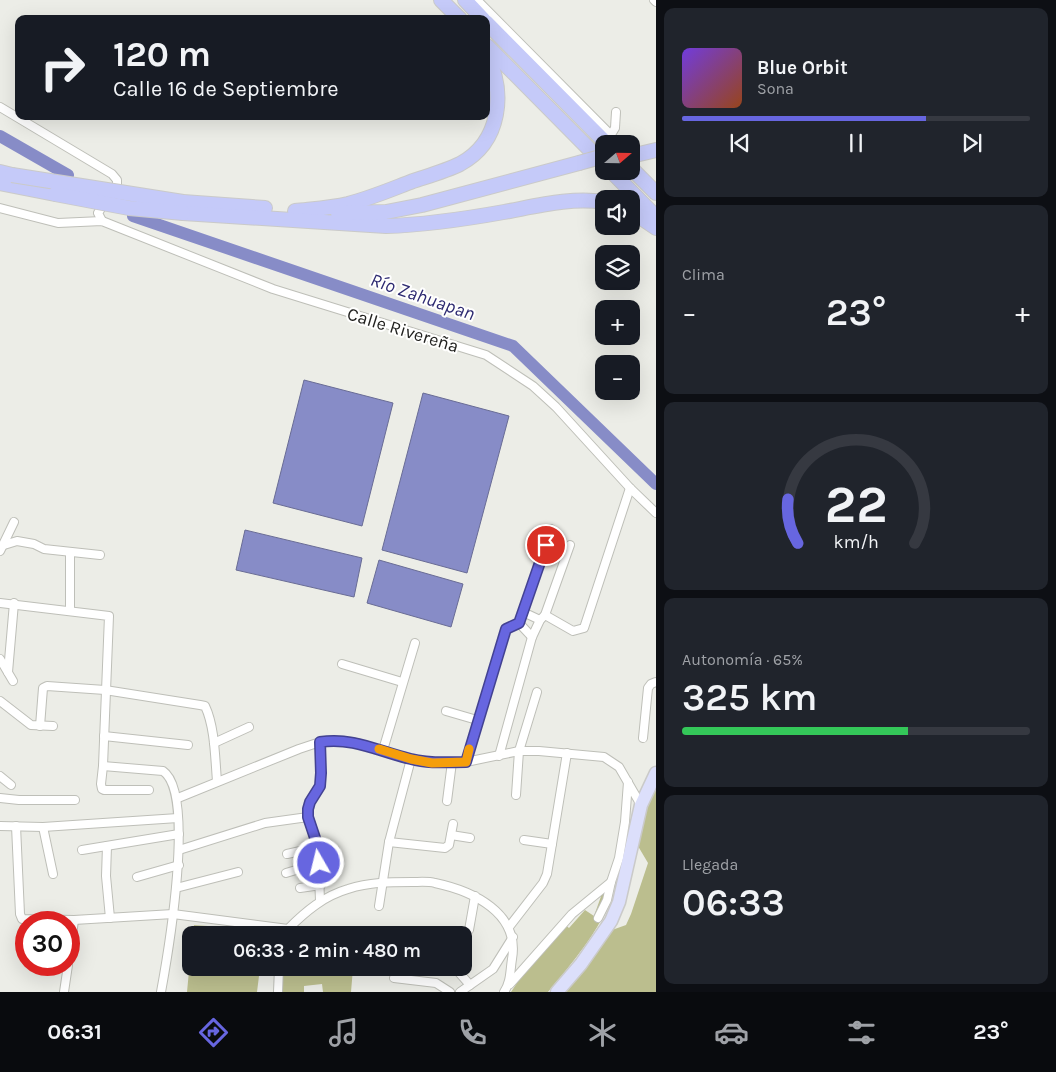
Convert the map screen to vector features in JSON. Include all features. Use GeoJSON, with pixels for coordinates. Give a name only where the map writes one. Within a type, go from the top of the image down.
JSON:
{"type":"FeatureCollection","features":[{"type":"Feature","properties":{"kind":"highway"},"geometry":{"type":"LineString","coordinates":[[441,0],[456,15]]}},
{"type":"Feature","properties":{"kind":"highway"},"geometry":{"type":"LineString","coordinates":[[465,0],[479,15]]}},
{"type":"Feature","properties":{"kind":"highway"},"geometry":{"type":"LineString","coordinates":[[490,26],[598,135]]}},
{"type":"Feature","properties":{"kind":"highway"},"geometry":{"type":"LineString","coordinates":[[490,50],[595,155]]}},
{"type":"Feature","properties":{"kind":"highway"},"geometry":{"type":"LineString","coordinates":[[295,211],[347,204],[460,164],[478,150],[491,132],[498,108],[498,91],[490,66]]}},
{"type":"Feature","properties":{"kind":"highway"},"geometry":{"type":"LineString","coordinates":[[640,149],[656,142]]}},
{"type":"Feature","properties":{"kind":"highway"},"geometry":{"type":"LineString","coordinates":[[640,151],[656,150]]}},
{"type":"Feature","properties":{"kind":"highway"},"geometry":{"type":"LineString","coordinates":[[357,223],[391,220],[416,214],[580,167],[595,160]]}},
{"type":"Feature","properties":{"kind":"highway"},"geometry":{"type":"LineString","coordinates":[[0,183],[129,208],[183,207],[349,214],[386,212],[422,205],[580,167],[595,165]]}},
{"type":"Feature","properties":{"kind":"highway"},"geometry":{"type":"LineString","coordinates":[[6,174],[183,207],[386,226],[458,220],[558,202],[595,201]]}},
{"type":"Feature","properties":{"kind":"highway"},"geometry":{"type":"LineString","coordinates":[[640,177],[656,194]]}},
{"type":"Feature","properties":{"kind":"highway"},"geometry":{"type":"LineString","coordinates":[[620,180],[656,217]]}},
{"type":"Feature","properties":{"kind":"highway"},"geometry":{"type":"LineString","coordinates":[[640,217],[656,228]]}},
{"type":"Feature","properties":{"kind":"main road"},"geometry":{"type":"LineString","coordinates":[[557,992],[581,964],[611,921],[618,902],[641,805],[656,773]]}},
{"type":"Feature","properties":{"kind":"street"},"geometry":{"type":"LineString","coordinates":[[477,0],[609,133],[615,128],[616,112]]}},
{"type":"Feature","properties":{"kind":"street"},"geometry":{"type":"LineString","coordinates":[[0,107],[15,116]]}},
{"type":"Feature","properties":{"kind":"street"},"geometry":{"type":"LineString","coordinates":[[0,208],[58,223],[102,221],[98,213],[117,184],[117,180],[112,174],[22,120]]}},
{"type":"Feature","properties":{"kind":"street","name":"Calle Rivereña"},"geometry":{"type":"LineString","coordinates":[[102,221],[273,289],[486,356],[533,386],[556,407],[630,488],[656,513]]}},
{"type":"Feature","properties":{"kind":"street"},"geometry":{"type":"LineString","coordinates":[[522,612],[543,618],[573,631],[584,628],[630,488]]}},
{"type":"Feature","properties":{"kind":"street"},"geometry":{"type":"LineString","coordinates":[[2,548],[14,522]]}},
{"type":"Feature","properties":{"kind":"street"},"geometry":{"type":"LineString","coordinates":[[466,762],[506,629],[519,623],[551,529]]}},
{"type":"Feature","properties":{"kind":"street"},"geometry":{"type":"LineString","coordinates":[[2,548],[17,541],[34,544],[44,549],[100,555]]}},
{"type":"Feature","properties":{"kind":"street"},"geometry":{"type":"LineString","coordinates":[[499,756],[532,637],[543,618],[570,545]]}},
{"type":"Feature","properties":{"kind":"street"},"geometry":{"type":"LineString","coordinates":[[70,552],[70,610]]}},
{"type":"Feature","properties":{"kind":"street"},"geometry":{"type":"LineString","coordinates":[[0,602],[109,616],[102,789],[149,790]]}},
{"type":"Feature","properties":{"kind":"street"},"geometry":{"type":"LineString","coordinates":[[8,672],[14,603]]}},
{"type":"Feature","properties":{"kind":"street"},"geometry":{"type":"LineString","coordinates":[[519,623],[532,637]]}},
{"type":"Feature","properties":{"kind":"street"},"geometry":{"type":"LineString","coordinates":[[383,750],[415,643]]}},
{"type":"Feature","properties":{"kind":"street"},"geometry":{"type":"LineString","coordinates":[[0,659],[13,681]]}},
{"type":"Feature","properties":{"kind":"street"},"geometry":{"type":"LineString","coordinates":[[342,664],[402,682]]}},
{"type":"Feature","properties":{"kind":"street"},"geometry":{"type":"LineString","coordinates":[[643,738],[648,688],[656,682]]}},
{"type":"Feature","properties":{"kind":"street"},"geometry":{"type":"LineString","coordinates":[[40,726],[43,688],[45,686],[105,690],[205,706],[214,742],[217,781]]}},
{"type":"Feature","properties":{"kind":"street"},"geometry":{"type":"LineString","coordinates":[[516,795],[519,751],[537,692]]}},
{"type":"Feature","properties":{"kind":"street"},"geometry":{"type":"LineString","coordinates":[[0,701],[32,725],[53,726]]}},
{"type":"Feature","properties":{"kind":"street"},"geometry":{"type":"LineString","coordinates":[[446,711],[478,720]]}},
{"type":"Feature","properties":{"kind":"street"},"geometry":{"type":"LineString","coordinates":[[214,742],[249,727]]}},
{"type":"Feature","properties":{"kind":"street"},"geometry":{"type":"LineString","coordinates":[[104,736],[188,745]]}},
{"type":"Feature","properties":{"kind":"street"},"geometry":{"type":"LineString","coordinates":[[178,798],[217,781],[320,742],[335,740],[353,742],[411,759],[432,763],[466,762],[519,751],[567,752],[604,757],[619,767],[641,805]]}},
{"type":"Feature","properties":{"kind":"street"},"geometry":{"type":"LineString","coordinates":[[320,742],[320,786],[310,802],[308,817],[318,847],[321,885],[320,901]]}},
{"type":"Feature","properties":{"kind":"street"},"geometry":{"type":"LineString","coordinates":[[509,927],[543,883],[552,844],[567,752]]}},
{"type":"Feature","properties":{"kind":"street"},"geometry":{"type":"LineString","coordinates":[[379,906],[389,842],[411,759]]}},
{"type":"Feature","properties":{"kind":"street"},"geometry":{"type":"LineString","coordinates":[[447,801],[452,762]]}},
{"type":"Feature","properties":{"kind":"street"},"geometry":{"type":"LineString","coordinates":[[103,766],[164,771],[171,780],[178,798],[179,865],[161,992]]}},
{"type":"Feature","properties":{"kind":"street"},"geometry":{"type":"LineString","coordinates":[[0,776],[11,785]]}},
{"type":"Feature","properties":{"kind":"street"},"geometry":{"type":"LineString","coordinates":[[598,918],[607,900],[619,858],[626,822],[628,782]]}},
{"type":"Feature","properties":{"kind":"street"},"geometry":{"type":"LineString","coordinates":[[0,798],[75,800]]}},
{"type":"Feature","properties":{"kind":"street"},"geometry":{"type":"LineString","coordinates":[[179,850],[265,823],[308,817]]}},
{"type":"Feature","properties":{"kind":"street"},"geometry":{"type":"LineString","coordinates":[[0,826],[43,827],[178,818]]}},
{"type":"Feature","properties":{"kind":"street"},"geometry":{"type":"LineString","coordinates":[[389,842],[444,848],[449,845],[452,824]]}},
{"type":"Feature","properties":{"kind":"street"},"geometry":{"type":"LineString","coordinates":[[16,826],[20,911]]}},
{"type":"Feature","properties":{"kind":"street"},"geometry":{"type":"LineString","coordinates":[[43,827],[53,874]]}},
{"type":"Feature","properties":{"kind":"street"},"geometry":{"type":"LineString","coordinates":[[82,850],[179,834]]}},
{"type":"Feature","properties":{"kind":"street"},"geometry":{"type":"LineString","coordinates":[[451,835],[470,838]]}},
{"type":"Feature","properties":{"kind":"street"},"geometry":{"type":"LineString","coordinates":[[524,840],[552,844]]}},
{"type":"Feature","properties":{"kind":"street"},"geometry":{"type":"LineString","coordinates":[[107,846],[106,876],[110,918]]}},
{"type":"Feature","properties":{"kind":"street"},"geometry":{"type":"LineString","coordinates":[[288,854],[318,847]]}},
{"type":"Feature","properties":{"kind":"street"},"geometry":{"type":"LineString","coordinates":[[286,873],[319,863]]}},
{"type":"Feature","properties":{"kind":"street"},"geometry":{"type":"LineString","coordinates":[[137,877],[179,865]]}},
{"type":"Feature","properties":{"kind":"street"},"geometry":{"type":"LineString","coordinates":[[176,888],[238,872]]}},
{"type":"Feature","properties":{"kind":"street"},"geometry":{"type":"LineString","coordinates":[[293,926],[320,901],[348,889],[382,882],[434,882],[475,896],[493,907],[509,927],[513,937],[514,950],[507,989]]}},
{"type":"Feature","properties":{"kind":"street"},"geometry":{"type":"LineString","coordinates":[[507,989],[519,972],[572,914],[612,882]]}},
{"type":"Feature","properties":{"kind":"street"},"geometry":{"type":"LineString","coordinates":[[300,888],[321,885]]}},
{"type":"Feature","properties":{"kind":"street"},"geometry":{"type":"LineString","coordinates":[[469,926],[475,896]]}},
{"type":"Feature","properties":{"kind":"street"},"geometry":{"type":"LineString","coordinates":[[80,920],[173,914],[249,926]]}},
{"type":"Feature","properties":{"kind":"street"},"geometry":{"type":"LineString","coordinates":[[460,992],[493,969],[513,937]]}},
{"type":"Feature","properties":{"kind":"street"},"geometry":{"type":"LineString","coordinates":[[64,992],[66,976]]}},
{"type":"Feature","properties":{"kind":"street"},"geometry":{"type":"LineString","coordinates":[[278,992],[279,976]]}},
{"type":"Feature","properties":{"kind":"street"},"geometry":{"type":"LineString","coordinates":[[462,976],[470,984]]}},
{"type":"Feature","properties":{"kind":"street"},"geometry":{"type":"LineString","coordinates":[[394,978],[436,983],[450,992]]}},
{"type":"Feature","properties":{"kind":"green space"},"geometry":{"type":"Polygon","coordinates":[[[656,781],[656,992],[563,992],[612,930],[626,925],[631,914],[648,863],[635,841],[656,781]]]}},
{"type":"Feature","properties":{"kind":"green space"},"geometry":{"type":"Polygon","coordinates":[[[604,888],[608,899],[601,920],[584,947],[548,992],[511,992],[533,959],[563,923],[569,928],[585,910],[594,916],[604,888]]]}},
{"type":"Feature","properties":{"kind":"green space"},"geometry":{"type":"Polygon","coordinates":[[[189,976],[259,976],[257,992],[187,992],[189,976]]]}},
{"type":"Feature","properties":{"kind":"green space"},"geometry":{"type":"Polygon","coordinates":[[[283,976],[352,976],[351,992],[323,992],[322,984],[304,986],[304,992],[282,992],[283,976]]]}},
{"type":"Feature","properties":{"kind":"water"},"geometry":{"type":"Polygon","coordinates":[[[304,380],[393,403],[362,526],[273,503],[304,380]]]}},
{"type":"Feature","properties":{"kind":"water"},"geometry":{"type":"Polygon","coordinates":[[[423,393],[509,416],[467,573],[382,550],[423,393]]]}},
{"type":"Feature","properties":{"kind":"water"},"geometry":{"type":"Polygon","coordinates":[[[245,530],[362,558],[354,597],[236,570],[245,530]]]}},
{"type":"Feature","properties":{"kind":"water"},"geometry":{"type":"Polygon","coordinates":[[[379,560],[463,584],[451,627],[367,603],[379,560]]]}},
{"type":"Feature","properties":{"kind":"waterway","name":"Río Zahuapan"},"geometry":{"type":"LineString","coordinates":[[0,136],[68,175]]}},
{"type":"Feature","properties":{"kind":"waterway","name":"Río Zahuapan"},"geometry":{"type":"LineString","coordinates":[[133,216],[513,346],[656,484]]}},
{"type":"Feature","properties":{"kind":"slow traffic"},"geometry":{"type":"LineString","coordinates":[[379,749],[432,763],[466,762],[469,749]]}},
{"type":"Feature","properties":{"kind":"route"},"geometry":{"type":"LineString","coordinates":[[319,863],[318,847],[308,817],[308,809],[320,786],[320,742],[335,740],[353,742],[411,759],[432,763],[466,762],[506,629],[519,623],[546,545]]}}]}
